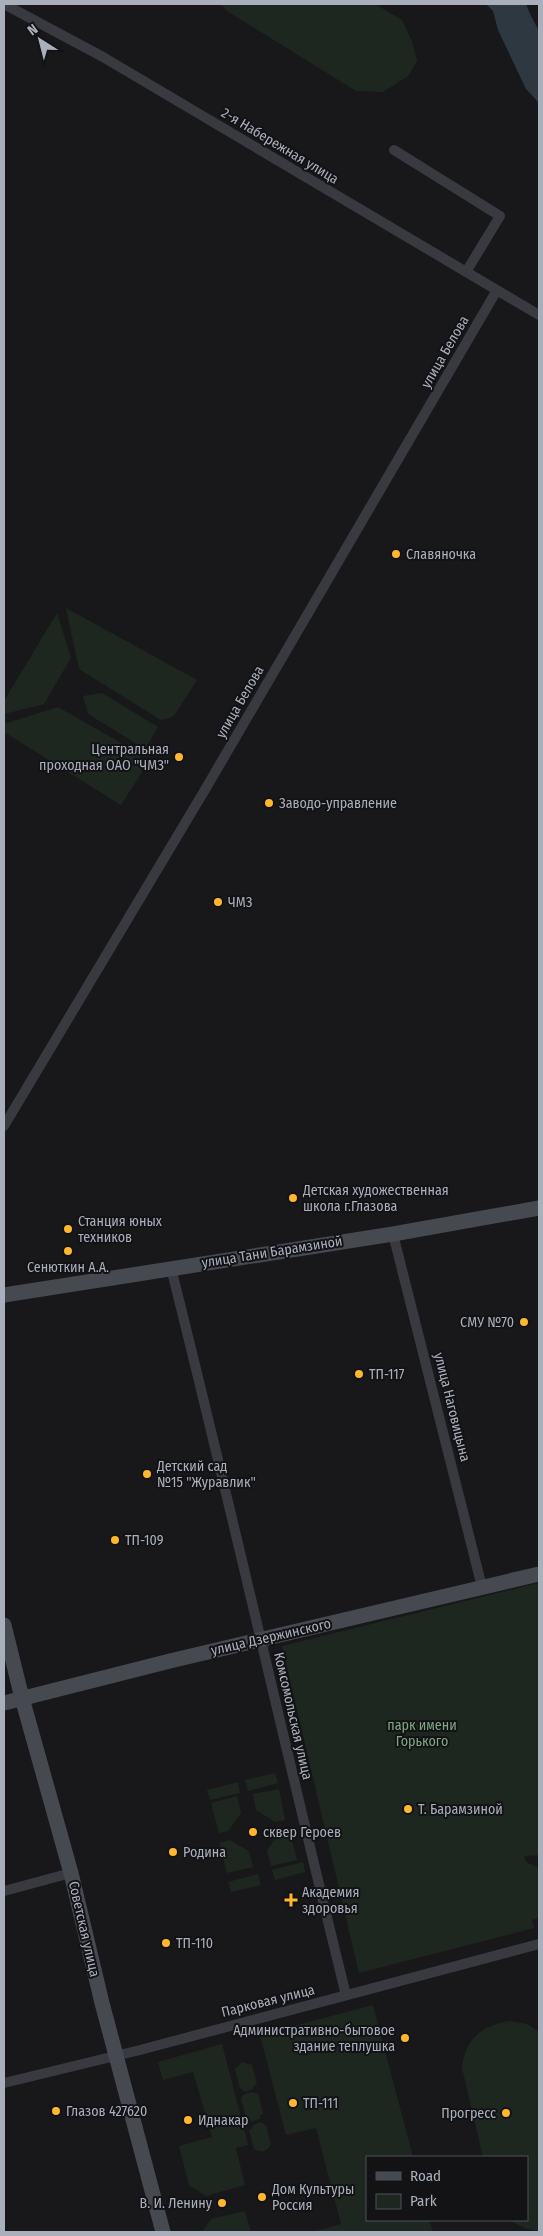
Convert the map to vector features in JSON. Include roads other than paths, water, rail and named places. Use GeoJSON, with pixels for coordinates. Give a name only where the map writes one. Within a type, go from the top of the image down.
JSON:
{"type":"FeatureCollection","features":[{"type":"Feature","properties":{"kind":"street","name":"2-я Набережная улица"},"geometry":{"type":"LineString","coordinates":[[4,4],[103,57],[539,315]]}},
{"type":"Feature","properties":{"kind":"street"},"geometry":{"type":"LineString","coordinates":[[394,150],[500,216],[466,272]]}},
{"type":"Feature","properties":{"kind":"street","name":"улица Белова"},"geometry":{"type":"LineString","coordinates":[[4,1126],[206,788],[497,290]]}},
{"type":"Feature","properties":{"kind":"street","name":"улица Тани Барамзиной"},"geometry":{"type":"LineString","coordinates":[[4,1295],[393,1234],[539,1208]]}},
{"type":"Feature","properties":{"kind":"street","name":"улица Наговицына"},"geometry":{"type":"LineString","coordinates":[[393,1234],[482,1587]]}},
{"type":"Feature","properties":{"kind":"street","name":"Комсомольская улица"},"geometry":{"type":"LineString","coordinates":[[171,1268],[208,1413],[346,1995]]}},
{"type":"Feature","properties":{"kind":"street","name":"улица Дзержинского"},"geometry":{"type":"LineString","coordinates":[[4,1703],[539,1574]]}},
{"type":"Feature","properties":{"kind":"street","name":"Советская улица"},"geometry":{"type":"LineString","coordinates":[[4,1625],[22,1698],[71,1873],[116,2056],[163,2232]]}},
{"type":"Feature","properties":{"kind":"street"},"geometry":{"type":"LineString","coordinates":[[4,1891],[71,1873]]}},
{"type":"Feature","properties":{"kind":"street","name":"Парковая улица"},"geometry":{"type":"LineString","coordinates":[[4,2083],[116,2056],[539,1944]]}},
{"type":"Feature","properties":{"kind":"place","name":"Славяночка"},"geometry":{"type":"Point","coordinates":[396,554]}},
{"type":"Feature","properties":{"kind":"place","name":"Центральная проходная ОАО \"ЧМЗ\""},"geometry":{"type":"Point","coordinates":[179,757]}},
{"type":"Feature","properties":{"kind":"place","name":"Заводо-управление"},"geometry":{"type":"Point","coordinates":[269,803]}},
{"type":"Feature","properties":{"kind":"place","name":"ЧМЗ"},"geometry":{"type":"Point","coordinates":[218,902]}},
{"type":"Feature","properties":{"kind":"place","name":"Детская художественная школа г.Глазова"},"geometry":{"type":"Point","coordinates":[293,1198]}},
{"type":"Feature","properties":{"kind":"place","name":"Станция юных техников"},"geometry":{"type":"Point","coordinates":[68,1229]}},
{"type":"Feature","properties":{"kind":"place","name":"Сенюткин А.А."},"geometry":{"type":"Point","coordinates":[68,1251]}},
{"type":"Feature","properties":{"kind":"place","name":"СМУ №70"},"geometry":{"type":"Point","coordinates":[524,1322]}},
{"type":"Feature","properties":{"kind":"place","name":"ТП-117"},"geometry":{"type":"Point","coordinates":[359,1374]}},
{"type":"Feature","properties":{"kind":"place","name":"Детский сад №15 \"Журавлик\""},"geometry":{"type":"Point","coordinates":[147,1474]}},
{"type":"Feature","properties":{"kind":"place","name":"ТП-109"},"geometry":{"type":"Point","coordinates":[115,1540]}},
{"type":"Feature","properties":{"kind":"place","name":"Т. Барамзиной"},"geometry":{"type":"Point","coordinates":[408,1809]}},
{"type":"Feature","properties":{"kind":"place","name":"сквер Героев"},"geometry":{"type":"Point","coordinates":[253,1832]}},
{"type":"Feature","properties":{"kind":"place","name":"Родина"},"geometry":{"type":"Point","coordinates":[173,1852]}},
{"type":"Feature","properties":{"kind":"place","name":"Академия здоровья"},"geometry":{"type":"Point","coordinates":[291,1900]}},
{"type":"Feature","properties":{"kind":"place","name":"ТП-110"},"geometry":{"type":"Point","coordinates":[166,1943]}},
{"type":"Feature","properties":{"kind":"place","name":"Административно-бытовое здание теплушка"},"geometry":{"type":"Point","coordinates":[405,2038]}},
{"type":"Feature","properties":{"kind":"place","name":"ТП-111"},"geometry":{"type":"Point","coordinates":[293,2103]}},
{"type":"Feature","properties":{"kind":"place","name":"Глазов 427620"},"geometry":{"type":"Point","coordinates":[56,2111]}},
{"type":"Feature","properties":{"kind":"place","name":"Прогресс"},"geometry":{"type":"Point","coordinates":[506,2113]}},
{"type":"Feature","properties":{"kind":"place","name":"Иднакар"},"geometry":{"type":"Point","coordinates":[188,2120]}},
{"type":"Feature","properties":{"kind":"place","name":"Дом Культуры Россия"},"geometry":{"type":"Point","coordinates":[262,2197]}},
{"type":"Feature","properties":{"kind":"place","name":"В. И. Ленину"},"geometry":{"type":"Point","coordinates":[222,2203]}},
{"type":"Feature","properties":{"kind":"park label","name":"парк имени Горького"},"geometry":{"type":"Point","coordinates":[422,1734]}}]}
